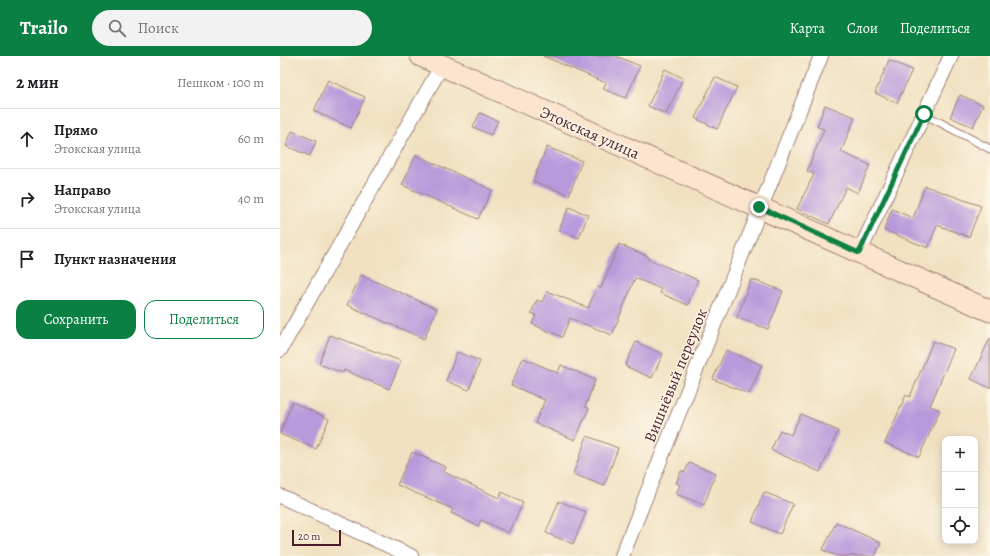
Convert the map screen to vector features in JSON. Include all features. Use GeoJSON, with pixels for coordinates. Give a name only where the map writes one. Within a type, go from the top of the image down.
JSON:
{"type":"FeatureCollection","features":[{"type":"Feature","properties":{"kind":"main road","name":"Этокская улица"},"geometry":{"type":"LineString","coordinates":[[421,56],[990,311]]}},
{"type":"Feature","properties":{"kind":"street"},"geometry":{"type":"LineString","coordinates":[[759,207],[821,56]]}},
{"type":"Feature","properties":{"kind":"street"},"geometry":{"type":"LineString","coordinates":[[859,253],[951,56]]}},
{"type":"Feature","properties":{"kind":"street"},"geometry":{"type":"LineString","coordinates":[[280,350],[442,65]]}},
{"type":"Feature","properties":{"kind":"street","name":"Вишнёвый переулок"},"geometry":{"type":"LineString","coordinates":[[622,556],[759,207]]}},
{"type":"Feature","properties":{"kind":"street"},"geometry":{"type":"LineString","coordinates":[[280,496],[411,556]]}},
{"type":"Feature","properties":{"kind":"lane"},"geometry":{"type":"LineString","coordinates":[[924,114],[990,149]]}},
{"type":"Feature","properties":{"kind":"building"},"geometry":{"type":"Polygon","coordinates":[[[543,56],[616,56],[640,66],[626,98],[603,89],[606,83],[543,56]]]}},
{"type":"Feature","properties":{"kind":"building"},"geometry":{"type":"Polygon","coordinates":[[[889,60],[912,70],[897,103],[875,93],[889,60]]]}},
{"type":"Feature","properties":{"kind":"building"},"geometry":{"type":"Polygon","coordinates":[[[665,69],[683,78],[666,114],[648,106],[665,69]]]}},
{"type":"Feature","properties":{"kind":"building"},"geometry":{"type":"Polygon","coordinates":[[[715,77],[737,87],[717,129],[695,118],[715,77]]]}},
{"type":"Feature","properties":{"kind":"building"},"geometry":{"type":"Polygon","coordinates":[[[328,80],[365,97],[351,128],[314,111],[328,80]]]}},
{"type":"Feature","properties":{"kind":"building"},"geometry":{"type":"Polygon","coordinates":[[[960,95],[983,105],[973,127],[950,117],[960,95]]]}},
{"type":"Feature","properties":{"kind":"building"},"geometry":{"type":"Polygon","coordinates":[[[825,105],[855,117],[841,152],[870,165],[858,193],[846,187],[829,224],[797,209],[814,174],[807,171],[824,129],[817,127],[825,105]]]}},
{"type":"Feature","properties":{"kind":"building"},"geometry":{"type":"Polygon","coordinates":[[[480,113],[498,121],[491,135],[473,127],[480,113]]]}},
{"type":"Feature","properties":{"kind":"building"},"geometry":{"type":"Polygon","coordinates":[[[292,131],[316,141],[310,156],[286,146],[292,131]]]}},
{"type":"Feature","properties":{"kind":"building"},"geometry":{"type":"Polygon","coordinates":[[[547,147],[582,161],[569,195],[533,181],[547,147]]]}},
{"type":"Feature","properties":{"kind":"building"},"geometry":{"type":"Polygon","coordinates":[[[416,155],[492,190],[478,219],[402,185],[416,155]]]}},
{"type":"Feature","properties":{"kind":"building"},"geometry":{"type":"Polygon","coordinates":[[[925,186],[981,206],[969,237],[937,225],[928,248],[884,230],[892,209],[913,218],[925,186]]]}},
{"type":"Feature","properties":{"kind":"building"},"geometry":{"type":"Polygon","coordinates":[[[569,207],[588,215],[579,238],[559,230],[569,207]]]}},
{"type":"Feature","properties":{"kind":"building"},"geometry":{"type":"Polygon","coordinates":[[[619,244],[649,257],[648,259],[698,280],[688,305],[660,293],[661,289],[635,278],[612,335],[570,318],[562,337],[532,324],[536,315],[531,313],[537,300],[542,302],[547,291],[588,308],[597,287],[601,288],[619,244]]]}},
{"type":"Feature","properties":{"kind":"building"},"geometry":{"type":"Polygon","coordinates":[[[361,275],[437,309],[424,339],[347,305],[361,275]]]}},
{"type":"Feature","properties":{"kind":"building"},"geometry":{"type":"Polygon","coordinates":[[[751,279],[783,291],[768,329],[737,318],[751,279]]]}},
{"type":"Feature","properties":{"kind":"building"},"geometry":{"type":"Polygon","coordinates":[[[330,335],[401,361],[389,389],[344,370],[343,373],[319,364],[330,335]]]}},
{"type":"Feature","properties":{"kind":"building"},"geometry":{"type":"Polygon","coordinates":[[[990,338],[990,388],[971,379],[990,338]]]}},
{"type":"Feature","properties":{"kind":"building"},"geometry":{"type":"Polygon","coordinates":[[[933,341],[954,349],[930,406],[940,410],[919,457],[885,443],[906,395],[910,397],[933,341]]]}},
{"type":"Feature","properties":{"kind":"building"},"geometry":{"type":"Polygon","coordinates":[[[636,342],[663,354],[652,378],[625,366],[636,342]]]}},
{"type":"Feature","properties":{"kind":"building"},"geometry":{"type":"Polygon","coordinates":[[[726,350],[762,365],[749,394],[713,379],[726,350]]]}},
{"type":"Feature","properties":{"kind":"building"},"geometry":{"type":"Polygon","coordinates":[[[457,352],[480,361],[469,390],[446,381],[457,352]]]}},
{"type":"Feature","properties":{"kind":"building"},"geometry":{"type":"Polygon","coordinates":[[[523,358],[558,373],[561,365],[595,380],[585,407],[589,408],[575,440],[535,423],[545,400],[511,385],[523,358]]]}},
{"type":"Feature","properties":{"kind":"building"},"geometry":{"type":"Polygon","coordinates":[[[292,402],[329,419],[316,449],[280,434],[292,402]]]}},
{"type":"Feature","properties":{"kind":"building"},"geometry":{"type":"Polygon","coordinates":[[[801,414],[838,431],[820,472],[771,450],[780,430],[791,435],[801,414]]]}},
{"type":"Feature","properties":{"kind":"building"},"geometry":{"type":"Polygon","coordinates":[[[587,436],[618,448],[604,486],[573,474],[587,436]]]}},
{"type":"Feature","properties":{"kind":"building"},"geometry":{"type":"Polygon","coordinates":[[[412,452],[446,467],[444,472],[499,498],[502,492],[523,503],[508,533],[481,520],[478,526],[451,513],[453,509],[397,485],[412,452]]]}},
{"type":"Feature","properties":{"kind":"building"},"geometry":{"type":"Polygon","coordinates":[[[689,463],[716,473],[704,505],[676,494],[680,485],[676,483],[681,471],[685,472],[689,463]]]}},
{"type":"Feature","properties":{"kind":"building"},"geometry":{"type":"Polygon","coordinates":[[[764,492],[793,504],[780,534],[752,522],[764,492]]]}},
{"type":"Feature","properties":{"kind":"building"},"geometry":{"type":"Polygon","coordinates":[[[559,501],[586,512],[573,544],[546,533],[559,501]]]}},
{"type":"Feature","properties":{"kind":"building"},"geometry":{"type":"Polygon","coordinates":[[[836,522],[881,543],[875,556],[837,556],[823,550],[836,522]]]}},
{"type":"Feature","properties":{"kind":"route"},"geometry":{"type":"LineString","coordinates":[[759,207],[859,253],[924,114]]}}]}
